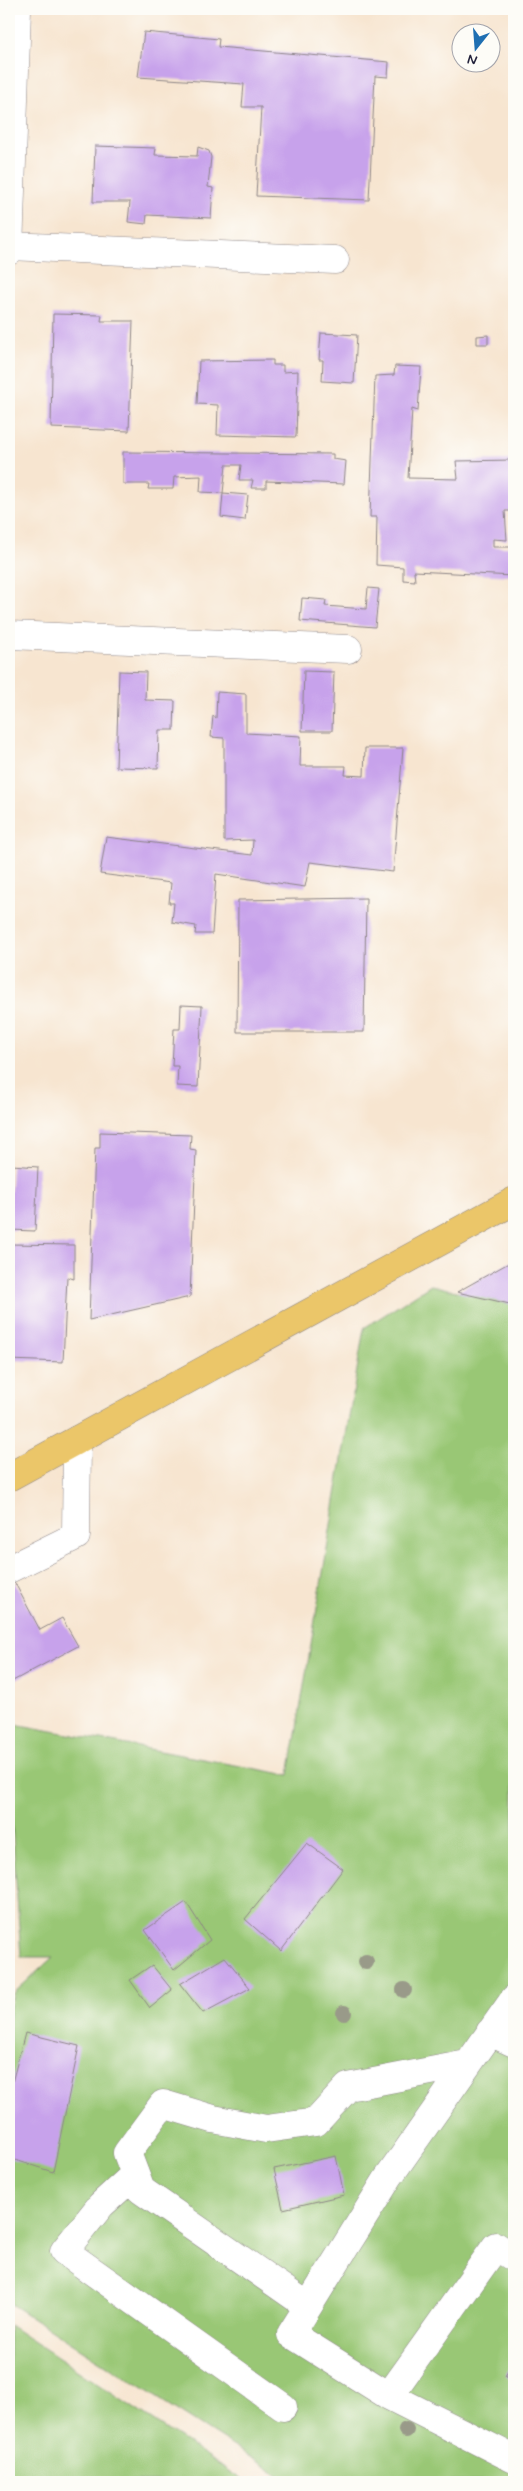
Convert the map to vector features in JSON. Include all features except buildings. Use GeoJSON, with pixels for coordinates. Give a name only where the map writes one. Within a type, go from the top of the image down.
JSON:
{"type":"FeatureCollection","features":[{"type":"Feature","properties":{"kind":"main road"},"geometry":{"type":"LineString","coordinates":[[9,1477],[514,1201]]}},
{"type":"Feature","properties":{"kind":"street"},"geometry":{"type":"LineString","coordinates":[[9,251],[17,9]]}},
{"type":"Feature","properties":{"kind":"street"},"geometry":{"type":"LineString","coordinates":[[9,246],[335,260]]}},
{"type":"Feature","properties":{"kind":"street"},"geometry":{"type":"LineString","coordinates":[[9,635],[348,649]]}},
{"type":"Feature","properties":{"kind":"street"},"geometry":{"type":"LineString","coordinates":[[9,1569],[76,1536],[77,1440]]}},
{"type":"Feature","properties":{"kind":"street"},"geometry":{"type":"LineString","coordinates":[[514,1999],[502,2038],[467,2064],[388,2178],[291,2334],[389,2396],[514,2460]]}},
{"type":"Feature","properties":{"kind":"street"},"geometry":{"type":"LineString","coordinates":[[308,2306],[141,2190],[127,2153],[163,2104],[213,2119],[266,2129],[316,2122],[348,2087],[467,2064]]}},
{"type":"Feature","properties":{"kind":"street"},"geometry":{"type":"LineString","coordinates":[[135,2174],[101,2205],[64,2252],[283,2407]]}},
{"type":"Feature","properties":{"kind":"street"},"geometry":{"type":"LineString","coordinates":[[389,2396],[496,2246],[514,2258]]}},
{"type":"Feature","properties":{"kind":"green space"},"geometry":{"type":"Polygon","coordinates":[[[431,1285],[514,1305],[514,2482],[289,2482],[9,2303],[9,2011],[13,1994],[53,1957],[21,1957],[9,1777],[9,1723],[289,1775],[364,1328],[431,1285]]]}},
{"type":"Feature","properties":{"kind":"green space"},"geometry":{"type":"Polygon","coordinates":[[[9,2325],[245,2482],[9,2482],[9,2325]]]}}]}
